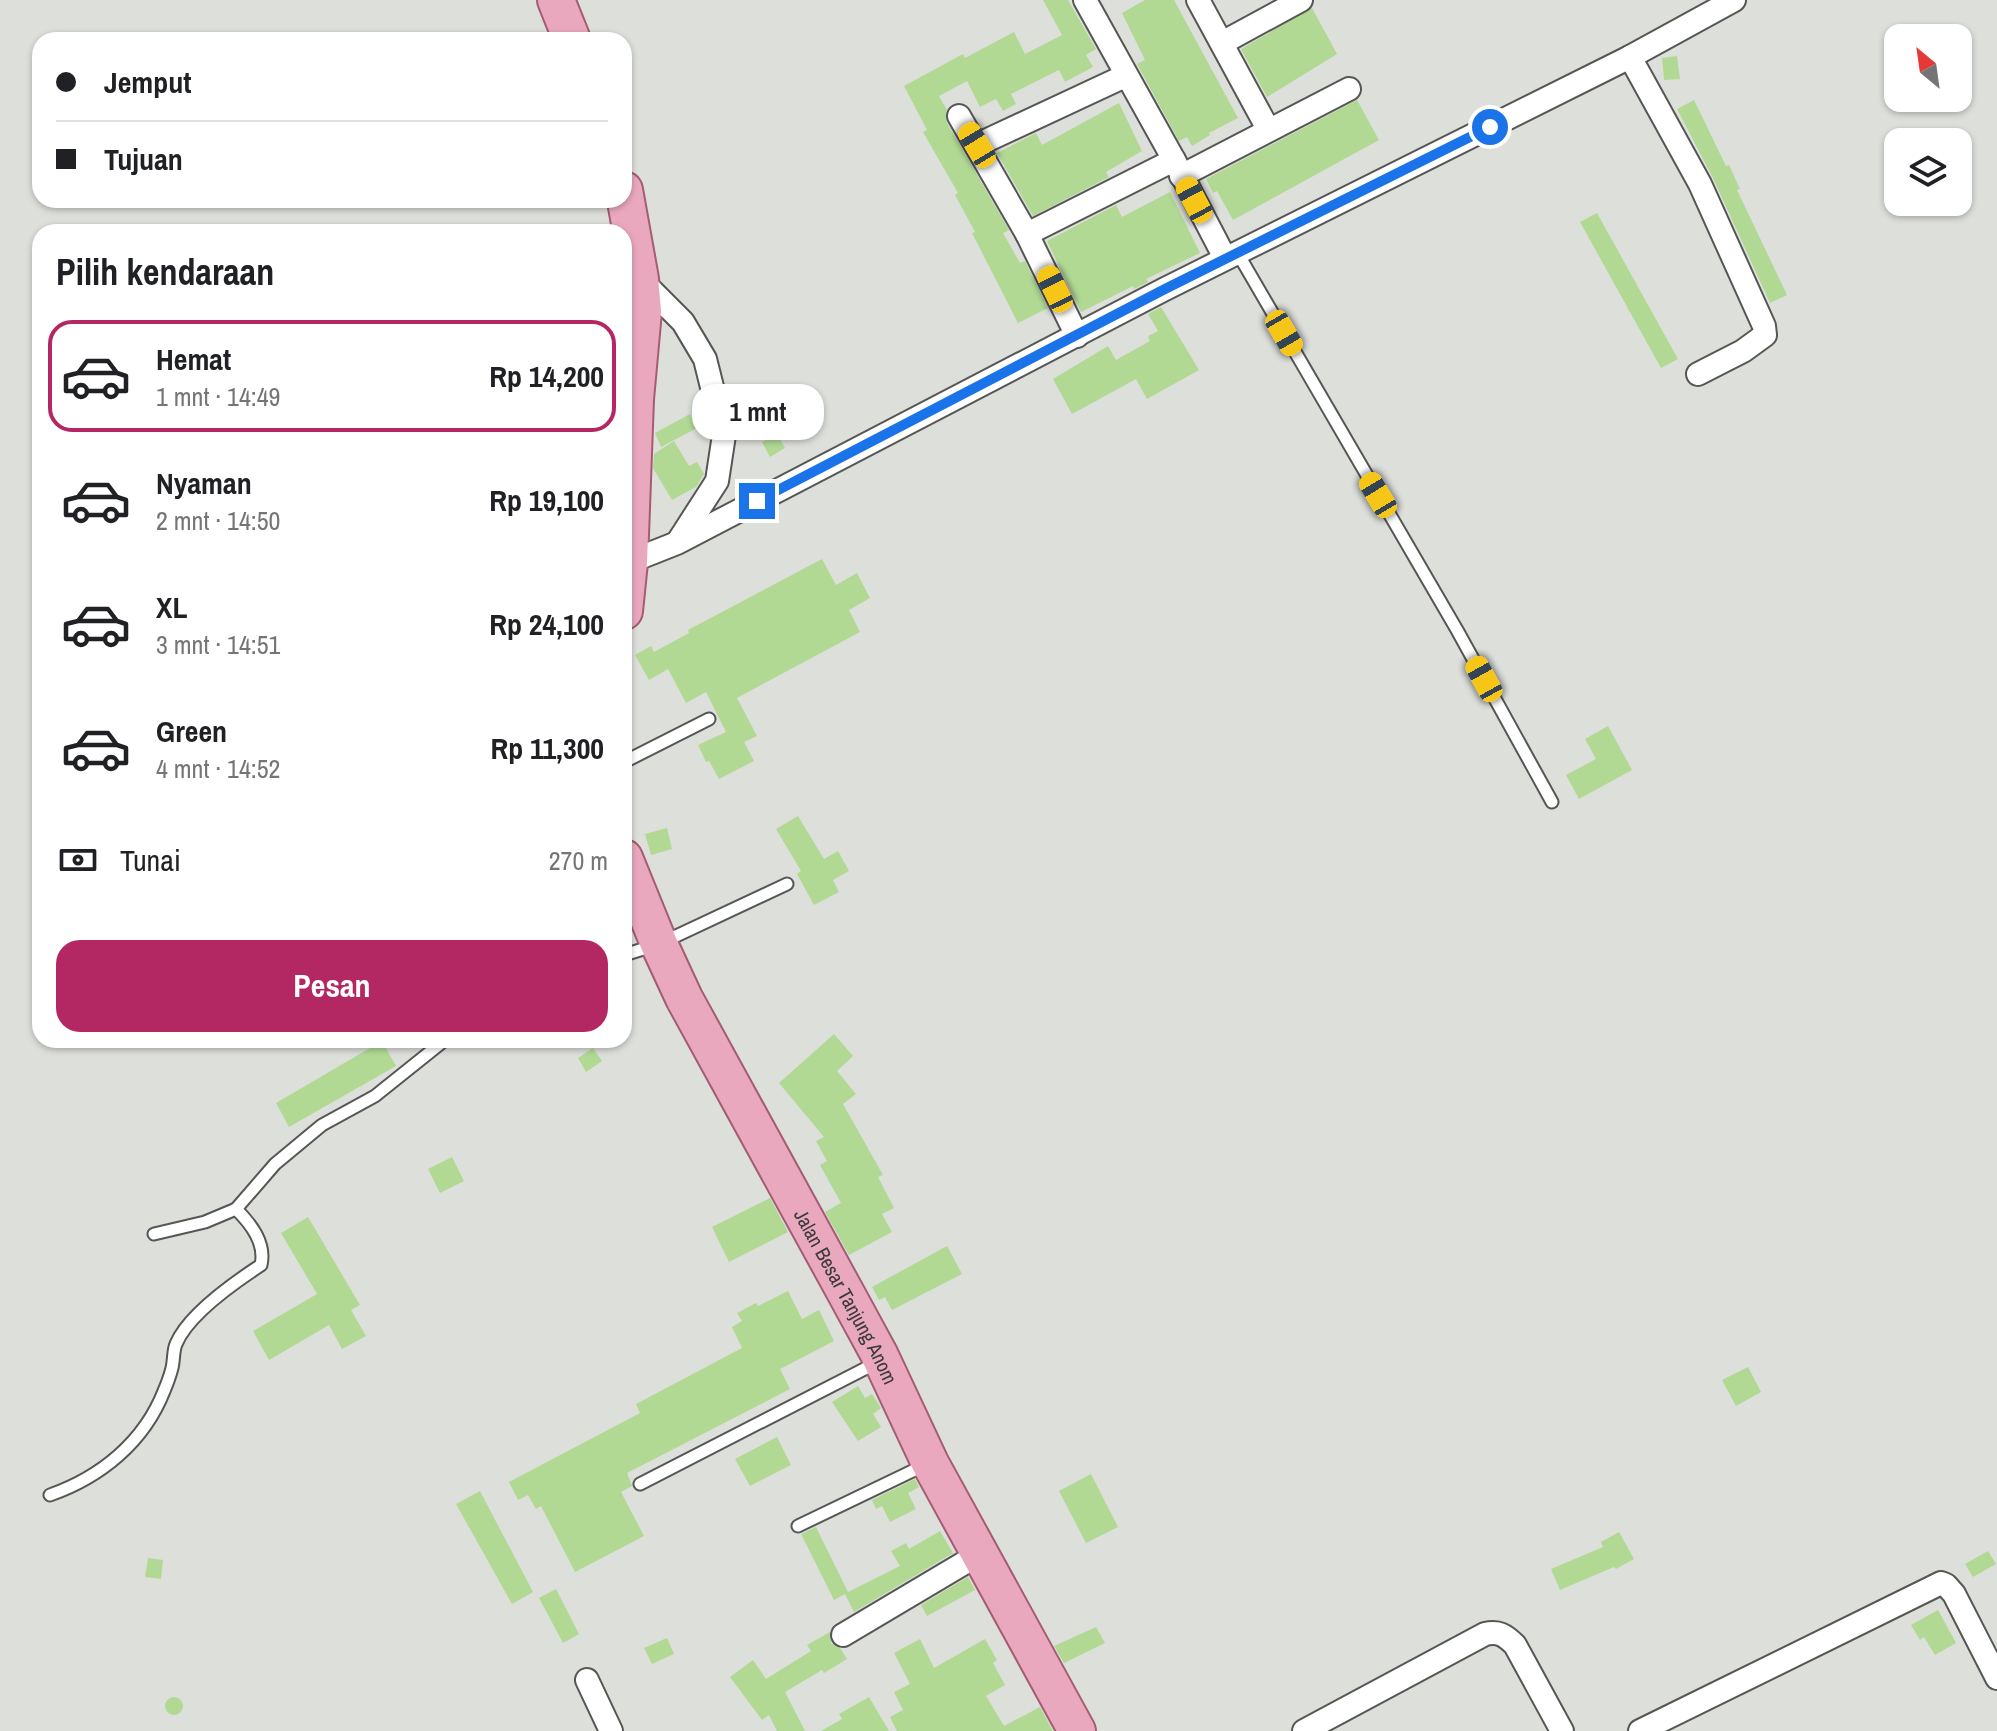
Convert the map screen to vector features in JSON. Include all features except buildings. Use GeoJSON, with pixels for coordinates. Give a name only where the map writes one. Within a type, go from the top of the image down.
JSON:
{"type":"FeatureCollection","features":[{"type":"Feature","properties":{"kind":"main road"},"geometry":{"type":"LineString","coordinates":[[556,0],[569,32]]}},
{"type":"Feature","properties":{"kind":"main road"},"geometry":{"type":"LineString","coordinates":[[632,234],[643,311],[632,424]]}},
{"type":"Feature","properties":{"kind":"main road","name":"Jalan Besar Tanjung Anom"},"geometry":{"type":"LineString","coordinates":[[632,878],[684,998],[881,1361],[930,1463],[1077,1731]]}},
{"type":"Feature","properties":{"kind":"street"},"geometry":{"type":"LineString","coordinates":[[1198,0],[1268,129]]}},
{"type":"Feature","properties":{"kind":"street"},"geometry":{"type":"LineString","coordinates":[[1222,43],[1301,0]]}},
{"type":"Feature","properties":{"kind":"street"},"geometry":{"type":"LineString","coordinates":[[632,561],[677,543],[1231,255],[1630,57],[1734,0]]}},
{"type":"Feature","properties":{"kind":"street"},"geometry":{"type":"LineString","coordinates":[[1093,3],[1125,76],[1231,255]]}},
{"type":"Feature","properties":{"kind":"street"},"geometry":{"type":"LineString","coordinates":[[1630,57],[1700,184],[1764,326],[1765,335],[1698,374]]}},
{"type":"Feature","properties":{"kind":"street"},"geometry":{"type":"LineString","coordinates":[[977,145],[1125,76]]}},
{"type":"Feature","properties":{"kind":"street"},"geometry":{"type":"LineString","coordinates":[[1027,234],[1268,129],[1349,89]]}},
{"type":"Feature","properties":{"kind":"street"},"geometry":{"type":"LineString","coordinates":[[959,116],[1027,234],[1077,336]]}},
{"type":"Feature","properties":{"kind":"street"},"geometry":{"type":"LineString","coordinates":[[640,279],[683,322],[705,359],[724,435],[717,481],[677,543]]}},
{"type":"Feature","properties":{"kind":"street"},"geometry":{"type":"LineString","coordinates":[[843,1635],[981,1553]]}},
{"type":"Feature","properties":{"kind":"street"},"geometry":{"type":"LineString","coordinates":[[1640,1731],[1941,1583],[1954,1594],[1997,1678]]}},
{"type":"Feature","properties":{"kind":"street"},"geometry":{"type":"LineString","coordinates":[[1304,1731],[1485,1634],[1495,1632],[1515,1645],[1562,1731]]}},
{"type":"Feature","properties":{"kind":"street"},"geometry":{"type":"LineString","coordinates":[[587,1680],[611,1731]]}},
{"type":"Feature","properties":{"kind":"lane"},"geometry":{"type":"LineString","coordinates":[[1231,255],[1457,630],[1552,802]]}},
{"type":"Feature","properties":{"kind":"lane"},"geometry":{"type":"LineString","coordinates":[[632,758],[709,719]]}},
{"type":"Feature","properties":{"kind":"lane"},"geometry":{"type":"LineString","coordinates":[[632,952],[659,944],[787,884]]}},
{"type":"Feature","properties":{"kind":"lane"},"geometry":{"type":"LineString","coordinates":[[154,1234],[194,1226],[236,1209],[275,1164],[322,1125],[375,1096],[435,1048]]}},
{"type":"Feature","properties":{"kind":"lane"},"geometry":{"type":"LineString","coordinates":[[50,1495],[77,1486],[126,1451],[144,1429],[163,1394],[176,1343],[223,1289],[261,1265],[263,1254],[256,1233],[236,1209]]}},
{"type":"Feature","properties":{"kind":"lane"},"geometry":{"type":"LineString","coordinates":[[640,1484],[881,1361]]}},
{"type":"Feature","properties":{"kind":"lane"},"geometry":{"type":"LineString","coordinates":[[798,1526],[930,1463]]}},
{"type":"Feature","properties":{"kind":"route"},"geometry":{"type":"LineString","coordinates":[[757,501],[1237,252],[1490,127]]}}]}
